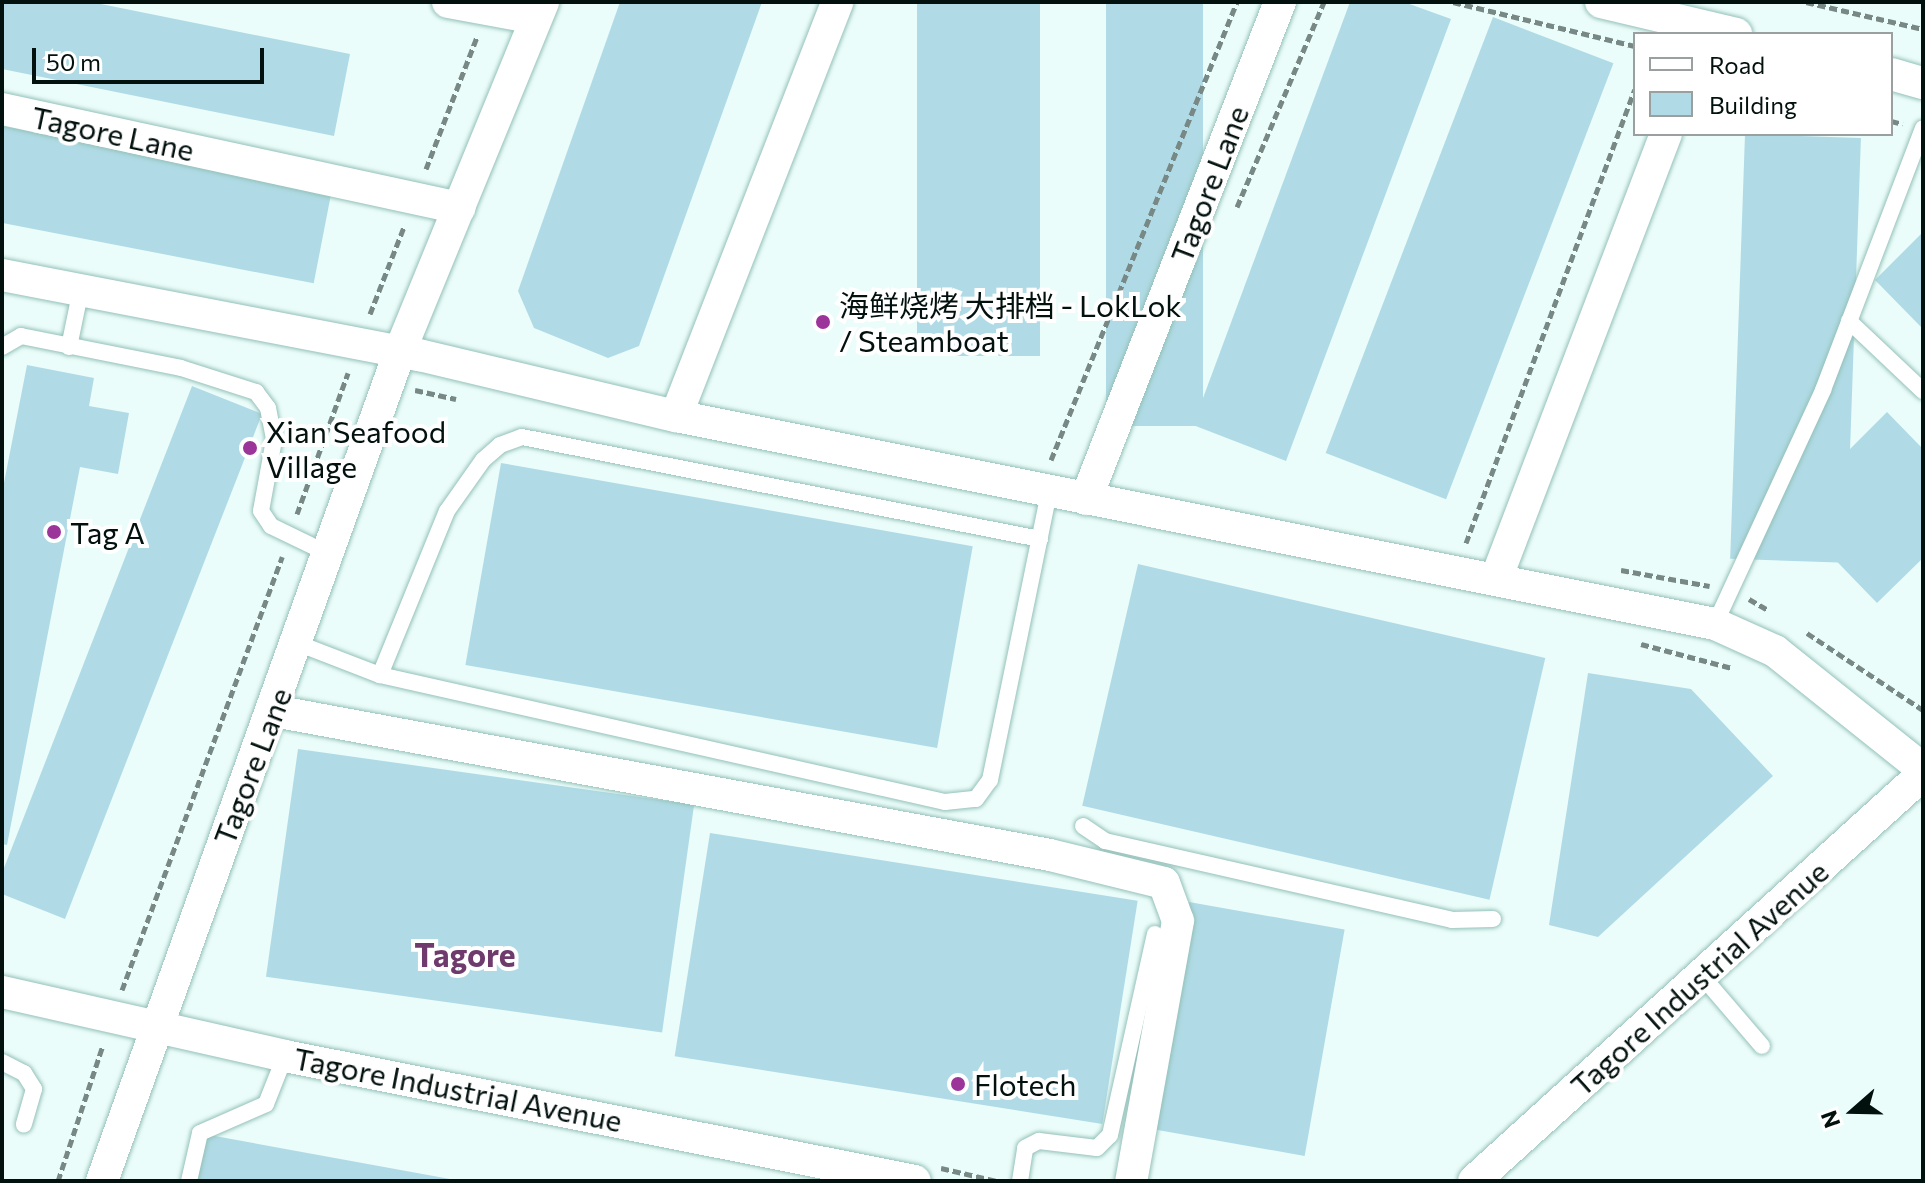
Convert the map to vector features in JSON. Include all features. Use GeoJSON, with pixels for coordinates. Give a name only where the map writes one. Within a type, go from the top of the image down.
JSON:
{"type":"FeatureCollection","features":[{"type":"Feature","properties":{"kind":"street","name":"Tagore Lane"},"geometry":{"type":"LineString","coordinates":[[102,1181],[153,1027],[274,711],[400,351],[539,10],[488,9],[448,2]]}},
{"type":"Feature","properties":{"kind":"street"},"geometry":{"type":"LineString","coordinates":[[676,416],[837,2]]}},
{"type":"Feature","properties":{"kind":"street","name":"Tagore Lane"},"geometry":{"type":"LineString","coordinates":[[1086,499],[1280,2]]}},
{"type":"Feature","properties":{"kind":"street"},"geometry":{"type":"LineString","coordinates":[[1601,2],[1715,31]]}},
{"type":"Feature","properties":{"kind":"street"},"geometry":{"type":"LineString","coordinates":[[1893,75],[1923,83]]}},
{"type":"Feature","properties":{"kind":"street","name":"Tagore Lane"},"geometry":{"type":"LineString","coordinates":[[2,109],[459,208]]}},
{"type":"Feature","properties":{"kind":"street"},"geometry":{"type":"LineString","coordinates":[[1496,579],[1665,136]]}},
{"type":"Feature","properties":{"kind":"street"},"geometry":{"type":"LineString","coordinates":[[2,275],[400,351],[676,416],[1048,480],[1086,499],[1715,624],[1775,651],[1923,771]]}},
{"type":"Feature","properties":{"kind":"street"},"geometry":{"type":"LineString","coordinates":[[274,711],[1035,852],[1164,883],[1178,921],[1131,1181]]}},
{"type":"Feature","properties":{"kind":"street","name":"Tagore Industrial Avenue"},"geometry":{"type":"LineString","coordinates":[[1474,1181],[1923,771]]}},
{"type":"Feature","properties":{"kind":"street","name":"Tagore Industrial Avenue"},"geometry":{"type":"LineString","coordinates":[[2,992],[285,1056],[915,1181]]}},
{"type":"Feature","properties":{"kind":"lane"},"geometry":{"type":"LineString","coordinates":[[1715,624],[1849,321],[1920,150],[1923,128]]}},
{"type":"Feature","properties":{"kind":"lane"},"geometry":{"type":"LineString","coordinates":[[69,347],[81,289]]}},
{"type":"Feature","properties":{"kind":"lane"},"geometry":{"type":"LineString","coordinates":[[1849,321],[1923,391]]}},
{"type":"Feature","properties":{"kind":"lane"},"geometry":{"type":"LineString","coordinates":[[2,347],[21,336],[181,368],[256,392],[268,408],[274,440],[261,511],[271,526],[329,554]]}},
{"type":"Feature","properties":{"kind":"lane"},"geometry":{"type":"LineString","coordinates":[[380,675],[447,511],[483,460],[500,445],[522,437],[1040,539]]}},
{"type":"Feature","properties":{"kind":"lane"},"geometry":{"type":"LineString","coordinates":[[297,643],[380,675],[945,802],[976,799],[990,780],[1040,539],[1048,480]]}},
{"type":"Feature","properties":{"kind":"lane"},"geometry":{"type":"LineString","coordinates":[[1083,826],[1105,841],[1452,920],[1493,919]]}},
{"type":"Feature","properties":{"kind":"lane"},"geometry":{"type":"LineString","coordinates":[[1020,1181],[1025,1148],[1039,1141],[1097,1148],[1110,1135],[1155,934]]}},
{"type":"Feature","properties":{"kind":"lane"},"geometry":{"type":"LineString","coordinates":[[1702,976],[1762,1046]]}},
{"type":"Feature","properties":{"kind":"lane"},"geometry":{"type":"LineString","coordinates":[[189,1181],[200,1133],[266,1104],[285,1056]]}},
{"type":"Feature","properties":{"kind":"lane"},"geometry":{"type":"LineString","coordinates":[[2,1062],[24,1073],[34,1089],[24,1125]]}},
{"type":"Feature","properties":{"kind":"path"},"geometry":{"type":"LineString","coordinates":[[1048,480],[1237,2]]}},
{"type":"Feature","properties":{"kind":"path"},"geometry":{"type":"LineString","coordinates":[[1453,2],[1633,46]]}},
{"type":"Feature","properties":{"kind":"path"},"geometry":{"type":"LineString","coordinates":[[1806,2],[1923,29]]}},
{"type":"Feature","properties":{"kind":"path"},"geometry":{"type":"LineString","coordinates":[[58,1181],[112,1017],[359,343],[488,9]]}},
{"type":"Feature","properties":{"kind":"path"},"geometry":{"type":"LineString","coordinates":[[1466,544],[1633,94]]}},
{"type":"Feature","properties":{"kind":"building"},"geometry":{"type":"Polygon","coordinates":[[[2,2],[91,2],[350,54],[334,136],[2,69],[2,2]]]}},
{"type":"Feature","properties":{"kind":"building"},"geometry":{"type":"Polygon","coordinates":[[[620,2],[762,2],[639,346],[608,358],[534,328],[518,291],[620,2]]]}},
{"type":"Feature","properties":{"kind":"building"},"geometry":{"type":"Polygon","coordinates":[[[917,2],[1040,2],[1040,356],[917,356],[917,2]]]}},
{"type":"Feature","properties":{"kind":"building"},"geometry":{"type":"Polygon","coordinates":[[[1106,2],[1203,2],[1203,426],[1106,426],[1106,2]]]}},
{"type":"Feature","properties":{"kind":"building"},"geometry":{"type":"Polygon","coordinates":[[[1350,2],[1404,2],[1451,19],[1286,461],[1193,425],[1350,2]]]}},
{"type":"Feature","properties":{"kind":"building"},"geometry":{"type":"Polygon","coordinates":[[[1493,17],[1613,63],[1446,499],[1326,453],[1493,17]]]}},
{"type":"Feature","properties":{"kind":"building"},"geometry":{"type":"Polygon","coordinates":[[[2,126],[332,190],[314,283],[2,223],[2,126]]]}},
{"type":"Feature","properties":{"kind":"building"},"geometry":{"type":"Polygon","coordinates":[[[1745,136],[1861,138],[1846,563],[1730,559],[1745,136]]]}},
{"type":"Feature","properties":{"kind":"building"},"geometry":{"type":"Polygon","coordinates":[[[1923,232],[1923,329],[1875,280],[1923,232]]]}},
{"type":"Feature","properties":{"kind":"building"},"geometry":{"type":"Polygon","coordinates":[[[27,365],[94,378],[89,406],[129,413],[118,474],[80,467],[7,845],[2,844],[2,493],[27,365]]]}},
{"type":"Feature","properties":{"kind":"building"},"geometry":{"type":"Polygon","coordinates":[[[192,386],[262,414],[65,919],[2,894],[2,873],[192,386]]]}},
{"type":"Feature","properties":{"kind":"building"},"geometry":{"type":"Polygon","coordinates":[[[1887,412],[1923,449],[1923,558],[1877,603],[1788,511],[1887,412]]]}},
{"type":"Feature","properties":{"kind":"building"},"geometry":{"type":"Polygon","coordinates":[[[501,463],[973,546],[937,748],[465,665],[501,463]]]}},
{"type":"Feature","properties":{"kind":"building"},"geometry":{"type":"Polygon","coordinates":[[[1138,564],[1545,658],[1489,900],[1082,806],[1138,564]]]}},
{"type":"Feature","properties":{"kind":"building"},"geometry":{"type":"Polygon","coordinates":[[[1588,673],[1691,689],[1773,776],[1598,937],[1549,925],[1588,673]]]}},
{"type":"Feature","properties":{"kind":"building"},"geometry":{"type":"Polygon","coordinates":[[[298,749],[694,805],[662,1032],[266,977],[298,749]]]}},
{"type":"Feature","properties":{"kind":"building"},"geometry":{"type":"Polygon","coordinates":[[[710,833],[1138,901],[1102,1124],[675,1056],[710,833]]]}},
{"type":"Feature","properties":{"kind":"building"},"geometry":{"type":"Polygon","coordinates":[[[1189,902],[1345,929],[1305,1156],[1149,1129],[1189,902]]]}},
{"type":"Feature","properties":{"kind":"building"},"geometry":{"type":"Polygon","coordinates":[[[204,1134],[450,1179],[450,1181],[195,1181],[204,1134]]]}},
{"type":"Feature","properties":{"kind":"place","name":"海鲜烧烤 大排档 - LokLok / Steamboat"},"geometry":{"type":"Point","coordinates":[823,322]}},
{"type":"Feature","properties":{"kind":"place","name":"Xian Seafood Village"},"geometry":{"type":"Point","coordinates":[250,448]}},
{"type":"Feature","properties":{"kind":"place","name":"Tag A"},"geometry":{"type":"Point","coordinates":[54,532]}},
{"type":"Feature","properties":{"kind":"place","name":"Flotech"},"geometry":{"type":"Point","coordinates":[958,1084]}},
{"type":"Feature","properties":{"kind":"district","name":"Tagore"},"geometry":{"type":"Point","coordinates":[465,954]}}]}
